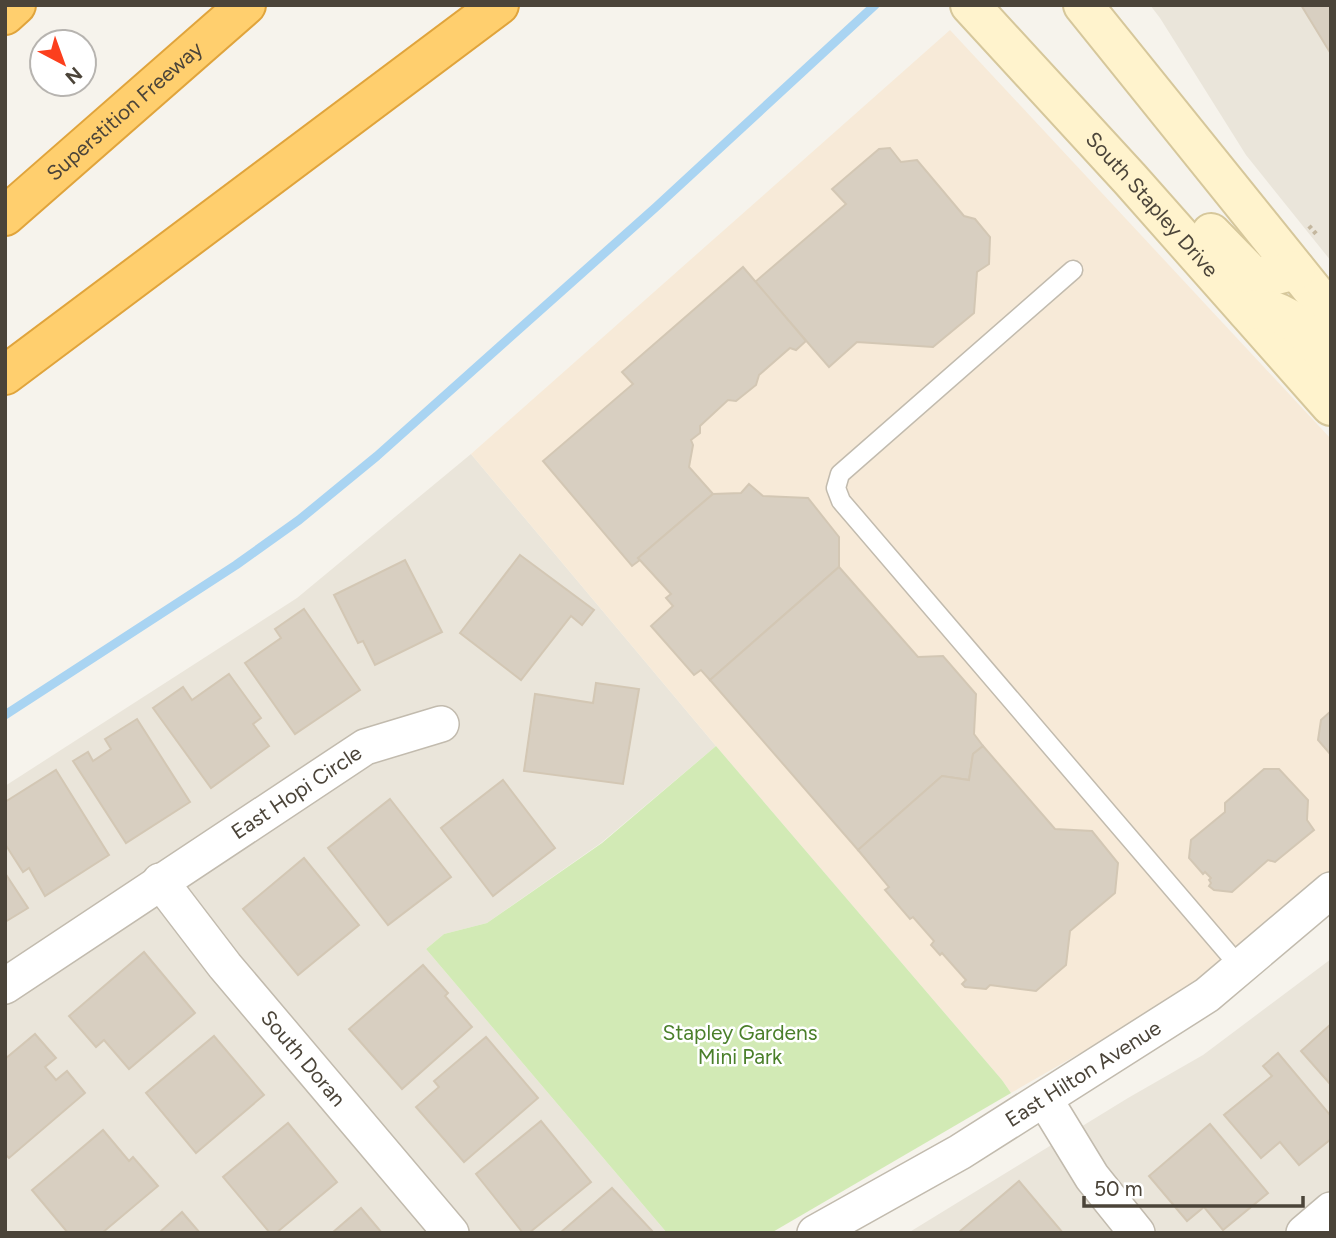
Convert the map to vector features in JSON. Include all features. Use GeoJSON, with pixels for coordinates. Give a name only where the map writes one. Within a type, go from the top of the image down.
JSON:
{"type":"FeatureCollection","features":[{"type":"Feature","properties":{"kind":"highway"},"geometry":{"type":"LineString","coordinates":[[5,15],[16,5]]}},
{"type":"Feature","properties":{"kind":"highway","name":"Superstition Freeway"},"geometry":{"type":"LineString","coordinates":[[5,216],[246,5]]}},
{"type":"Feature","properties":{"kind":"highway"},"geometry":{"type":"LineString","coordinates":[[5,375],[499,5]]}},
{"type":"Feature","properties":{"kind":"main road","name":"South Stapley Drive"},"geometry":{"type":"LineString","coordinates":[[970,5],[1331,406]]}},
{"type":"Feature","properties":{"kind":"main road"},"geometry":{"type":"LineString","coordinates":[[1083,5],[1331,313]]}},
{"type":"Feature","properties":{"kind":"main road"},"geometry":{"type":"LineString","coordinates":[[1129,179],[1166,184],[1253,276],[1272,276],[1296,270]]}},
{"type":"Feature","properties":{"kind":"main road"},"geometry":{"type":"LineString","coordinates":[[1247,311],[1258,307],[1285,316],[1297,325],[1331,362]]}},
{"type":"Feature","properties":{"kind":"street","name":"East Hopi Circle"},"geometry":{"type":"LineString","coordinates":[[5,986],[365,747],[441,724]]}},
{"type":"Feature","properties":{"kind":"street","name":"South Doran"},"geometry":{"type":"LineString","coordinates":[[160,881],[225,966],[451,1233]]}},
{"type":"Feature","properties":{"kind":"street","name":"East Hilton Avenue"},"geometry":{"type":"LineString","coordinates":[[815,1233],[960,1152],[1207,995],[1331,890]]}},
{"type":"Feature","properties":{"kind":"street"},"geometry":{"type":"LineString","coordinates":[[1045,1100],[1092,1177],[1137,1233]]}},
{"type":"Feature","properties":{"kind":"street"},"geometry":{"type":"LineString","coordinates":[[1304,1233],[1331,1210]]}},
{"type":"Feature","properties":{"kind":"lane"},"geometry":{"type":"LineString","coordinates":[[1073,270],[840,474],[836,488],[841,501],[1240,967]]}},
{"type":"Feature","properties":{"kind":"path"},"geometry":{"type":"LineString","coordinates":[[1309,226],[1318,236]]}},
{"type":"Feature","properties":{"kind":"shaded area"},"geometry":{"type":"Polygon","coordinates":[[[1150,5],[1331,5],[1331,261],[1246,155],[1150,5]]]}},
{"type":"Feature","properties":{"kind":"shaded area"},"geometry":{"type":"Polygon","coordinates":[[[950,30],[1331,439],[1331,873],[1183,994],[1011,1093],[471,454],[950,30]]]}},
{"type":"Feature","properties":{"kind":"shaded area"},"geometry":{"type":"Polygon","coordinates":[[[471,454],[716,746],[601,843],[487,923],[444,934],[426,949],[667,1233],[5,1233],[5,786],[297,598],[471,454]]]}},
{"type":"Feature","properties":{"kind":"shaded area"},"geometry":{"type":"Polygon","coordinates":[[[1331,959],[1331,1233],[908,1233],[1203,1055],[1331,959]]]}},
{"type":"Feature","properties":{"kind":"green space","name":"Stapley Gardens Mini Park"},"geometry":{"type":"Polygon","coordinates":[[[716,746],[1011,1093],[771,1233],[667,1233],[426,949],[444,934],[487,923],[602,843],[716,746]]]}},
{"type":"Feature","properties":{"kind":"building"},"geometry":{"type":"Polygon","coordinates":[[[1301,5],[1331,5],[1331,54],[1301,5]]]}},
{"type":"Feature","properties":{"kind":"building"},"geometry":{"type":"Polygon","coordinates":[[[890,148],[901,162],[917,160],[964,216],[975,219],[990,237],[989,264],[977,272],[974,313],[933,347],[857,342],[829,367],[755,282],[846,204],[832,189],[879,149],[890,148]]]}},
{"type":"Feature","properties":{"kind":"building"},"geometry":{"type":"Polygon","coordinates":[[[743,267],[806,341],[796,350],[790,348],[759,375],[756,385],[736,401],[728,400],[700,426],[700,433],[691,440],[693,445],[689,467],[713,494],[632,566],[543,461],[633,384],[622,372],[743,267]]]}},
{"type":"Feature","properties":{"kind":"building"},"geometry":{"type":"Polygon","coordinates":[[[749,484],[763,496],[808,498],[839,537],[839,567],[710,680],[701,670],[694,675],[651,626],[673,606],[666,598],[671,594],[638,558],[713,494],[741,493],[749,484]]]}},
{"type":"Feature","properties":{"kind":"building"},"geometry":{"type":"Polygon","coordinates":[[[520,555],[594,610],[582,625],[571,616],[521,680],[460,633],[520,555]]]}},
{"type":"Feature","properties":{"kind":"building"},"geometry":{"type":"Polygon","coordinates":[[[405,560],[442,632],[375,665],[363,641],[358,643],[334,595],[405,560]]]}},
{"type":"Feature","properties":{"kind":"building"},"geometry":{"type":"Polygon","coordinates":[[[839,567],[918,657],[943,656],[976,694],[974,734],[983,746],[973,754],[969,780],[942,776],[858,850],[710,680],[839,567]]]}},
{"type":"Feature","properties":{"kind":"building"},"geometry":{"type":"Polygon","coordinates":[[[304,609],[360,690],[295,734],[245,663],[281,638],[275,629],[304,609]]]}},
{"type":"Feature","properties":{"kind":"building"},"geometry":{"type":"Polygon","coordinates":[[[229,674],[261,718],[253,724],[269,746],[211,788],[153,708],[183,687],[192,700],[229,674]]]}},
{"type":"Feature","properties":{"kind":"building"},"geometry":{"type":"Polygon","coordinates":[[[596,683],[639,689],[623,784],[524,771],[535,694],[593,703],[596,683]]]}},
{"type":"Feature","properties":{"kind":"building"},"geometry":{"type":"Polygon","coordinates":[[[1331,711],[1331,755],[1318,740],[1321,720],[1331,711]]]}},
{"type":"Feature","properties":{"kind":"building"},"geometry":{"type":"Polygon","coordinates":[[[137,719],[190,802],[126,843],[73,761],[88,752],[93,761],[111,749],[105,739],[137,719]]]}},
{"type":"Feature","properties":{"kind":"building"},"geometry":{"type":"Polygon","coordinates":[[[983,746],[1055,829],[1092,831],[1118,863],[1115,893],[1070,931],[1066,965],[1036,991],[990,985],[986,989],[965,987],[962,984],[966,980],[942,953],[940,955],[931,945],[934,941],[913,917],[910,919],[885,890],[889,887],[858,850],[942,776],[969,780],[973,754],[983,746]]]}},
{"type":"Feature","properties":{"kind":"building"},"geometry":{"type":"Polygon","coordinates":[[[1264,769],[1279,769],[1308,800],[1307,820],[1314,830],[1275,862],[1268,860],[1232,892],[1214,890],[1209,886],[1211,878],[1205,872],[1203,874],[1189,858],[1191,840],[1225,812],[1225,803],[1264,769]]]}},
{"type":"Feature","properties":{"kind":"building"},"geometry":{"type":"Polygon","coordinates":[[[56,770],[109,855],[45,896],[29,868],[23,872],[5,844],[5,802],[56,770]]]}},
{"type":"Feature","properties":{"kind":"building"},"geometry":{"type":"Polygon","coordinates":[[[503,780],[555,848],[493,896],[441,828],[503,780]]]}},
{"type":"Feature","properties":{"kind":"building"},"geometry":{"type":"Polygon","coordinates":[[[390,799],[451,877],[388,925],[328,848],[390,799]]]}},
{"type":"Feature","properties":{"kind":"building"},"geometry":{"type":"Polygon","coordinates":[[[304,858],[359,925],[298,975],[243,909],[304,858]]]}},
{"type":"Feature","properties":{"kind":"building"},"geometry":{"type":"Polygon","coordinates":[[[5,873],[28,908],[5,922],[5,873]]]}},
{"type":"Feature","properties":{"kind":"building"},"geometry":{"type":"Polygon","coordinates":[[[144,952],[195,1013],[129,1069],[104,1040],[96,1047],[69,1016],[144,952]]]}},
{"type":"Feature","properties":{"kind":"building"},"geometry":{"type":"Polygon","coordinates":[[[423,965],[448,993],[445,996],[472,1027],[402,1089],[349,1029],[423,965]]]}},
{"type":"Feature","properties":{"kind":"building"},"geometry":{"type":"Polygon","coordinates":[[[1331,1024],[1331,1085],[1301,1051],[1331,1024]]]}},
{"type":"Feature","properties":{"kind":"building"},"geometry":{"type":"Polygon","coordinates":[[[35,1034],[56,1058],[45,1067],[56,1080],[67,1071],[85,1093],[9,1158],[5,1154],[5,1059],[35,1034]]]}},
{"type":"Feature","properties":{"kind":"building"},"geometry":{"type":"Polygon","coordinates":[[[214,1036],[264,1095],[196,1153],[146,1093],[214,1036]]]}},
{"type":"Feature","properties":{"kind":"building"},"geometry":{"type":"Polygon","coordinates":[[[486,1037],[538,1098],[464,1162],[416,1107],[439,1087],[434,1081],[486,1037]]]}},
{"type":"Feature","properties":{"kind":"building"},"geometry":{"type":"Polygon","coordinates":[[[1278,1053],[1331,1116],[1331,1139],[1299,1165],[1280,1142],[1261,1158],[1224,1115],[1272,1076],[1263,1066],[1278,1053]]]}},
{"type":"Feature","properties":{"kind":"building"},"geometry":{"type":"Polygon","coordinates":[[[541,1121],[591,1182],[529,1233],[523,1233],[476,1174],[541,1121]]]}},
{"type":"Feature","properties":{"kind":"building"},"geometry":{"type":"Polygon","coordinates":[[[288,1123],[337,1182],[276,1233],[270,1233],[223,1177],[288,1123]]]}},
{"type":"Feature","properties":{"kind":"building"},"geometry":{"type":"Polygon","coordinates":[[[1210,1124],[1268,1193],[1223,1230],[1204,1207],[1187,1221],[1149,1176],[1210,1124]]]}},
{"type":"Feature","properties":{"kind":"building"},"geometry":{"type":"Polygon","coordinates":[[[103,1130],[129,1161],[133,1157],[158,1186],[102,1233],[68,1233],[32,1190],[103,1130]]]}},
{"type":"Feature","properties":{"kind":"building"},"geometry":{"type":"Polygon","coordinates":[[[1019,1181],[1063,1233],[958,1233],[1019,1181]]]}},
{"type":"Feature","properties":{"kind":"building"},"geometry":{"type":"Polygon","coordinates":[[[612,1188],[654,1233],[560,1233],[612,1188]]]}},
{"type":"Feature","properties":{"kind":"building"},"geometry":{"type":"Polygon","coordinates":[[[361,1208],[382,1233],[332,1233],[361,1208]]]}},
{"type":"Feature","properties":{"kind":"building"},"geometry":{"type":"Polygon","coordinates":[[[182,1212],[200,1233],[159,1233],[182,1212]]]}},
{"type":"Feature","properties":{"kind":"waterway"},"geometry":{"type":"LineString","coordinates":[[5,715],[236,565],[299,520],[377,456],[656,207],[875,5]]}}]}
